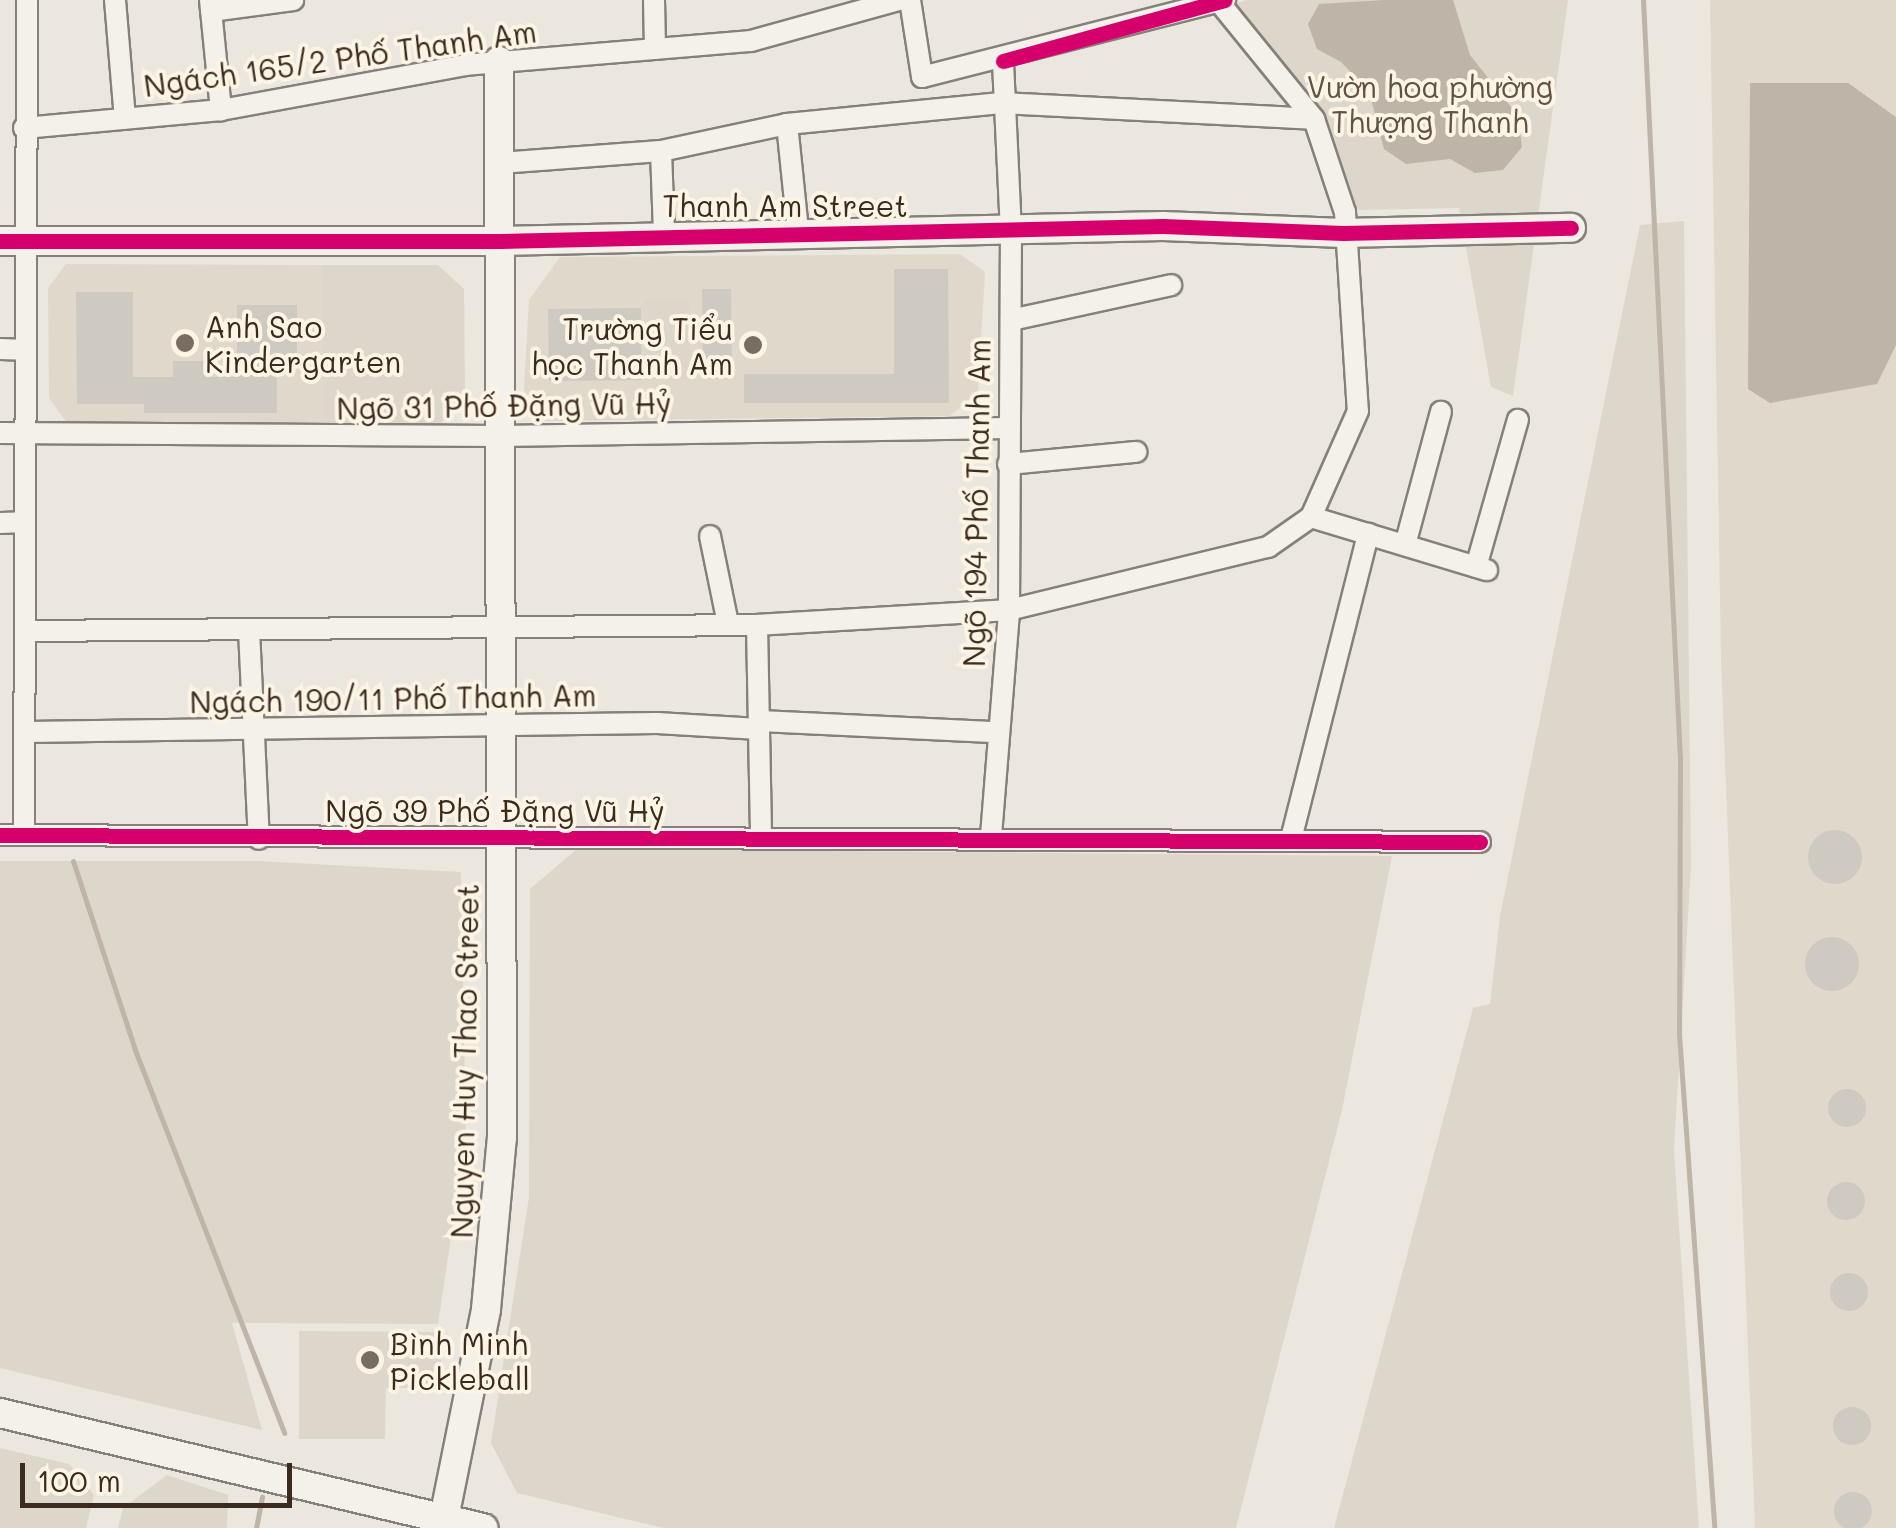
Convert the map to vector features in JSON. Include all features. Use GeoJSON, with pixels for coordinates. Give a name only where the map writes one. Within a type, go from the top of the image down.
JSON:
{"type":"FeatureCollection","features":[{"type":"Feature","properties":{"kind":"street"},"geometry":{"type":"LineString","coordinates":[[24,834],[28,732],[25,350],[11,241],[24,128],[27,0]]}},
{"type":"Feature","properties":{"kind":"street"},"geometry":{"type":"LineString","coordinates":[[115,0],[124,120]]}},
{"type":"Feature","properties":{"kind":"street"},"geometry":{"type":"LineString","coordinates":[[221,110],[211,6],[293,0]]}},
{"type":"Feature","properties":{"kind":"street"},"geometry":{"type":"LineString","coordinates":[[654,0],[655,49]]}},
{"type":"Feature","properties":{"kind":"street"},"geometry":{"type":"LineString","coordinates":[[820,23],[830,0]]}},
{"type":"Feature","properties":{"kind":"street","name":"Ngách 165/2 Phố Thanh Am"},"geometry":{"type":"LineString","coordinates":[[24,128],[221,110],[500,61],[751,41],[899,0]]}},
{"type":"Feature","properties":{"kind":"street"},"geometry":{"type":"LineString","coordinates":[[26,631],[757,625],[1009,610],[1268,547],[1311,517],[1358,412],[1343,233],[1346,212],[1314,119],[1222,1],[1003,61],[922,77],[910,0]]}},
{"type":"Feature","properties":{"kind":"street","name":"Nguyen Huy Thao Street"},"geometry":{"type":"LineString","coordinates":[[443,1523],[492,1260],[502,1138],[500,61]]}},
{"type":"Feature","properties":{"kind":"street","name":"Ngõ 194 Phố Thanh Am"},"geometry":{"type":"LineString","coordinates":[[991,836],[1009,610],[1011,232],[1000,103],[1003,61]]}},
{"type":"Feature","properties":{"kind":"street"},"geometry":{"type":"LineString","coordinates":[[500,163],[661,151],[786,124],[1000,103],[1314,119]]}},
{"type":"Feature","properties":{"kind":"street"},"geometry":{"type":"LineString","coordinates":[[786,124],[798,230]]}},
{"type":"Feature","properties":{"kind":"street"},"geometry":{"type":"LineString","coordinates":[[661,151],[664,232]]}},
{"type":"Feature","properties":{"kind":"street","name":"Thanh Am Street"},"geometry":{"type":"LineString","coordinates":[[11,241],[500,241],[664,232],[1011,232],[1163,226],[1343,233],[1571,228]]}},
{"type":"Feature","properties":{"kind":"street"},"geometry":{"type":"LineString","coordinates":[[1011,320],[1171,286]]}},
{"type":"Feature","properties":{"kind":"street"},"geometry":{"type":"LineString","coordinates":[[0,349],[25,350]]}},
{"type":"Feature","properties":{"kind":"street"},"geometry":{"type":"LineString","coordinates":[[1405,545],[1441,412]]}},
{"type":"Feature","properties":{"kind":"street"},"geometry":{"type":"LineString","coordinates":[[1311,517],[1482,568],[1518,420]]}},
{"type":"Feature","properties":{"kind":"street","name":"Ngõ 31 Phố Đặng Vũ Hỷ"},"geometry":{"type":"LineString","coordinates":[[0,433],[501,436],[1008,428]]}},
{"type":"Feature","properties":{"kind":"street"},"geometry":{"type":"LineString","coordinates":[[1008,464],[1136,452]]}},
{"type":"Feature","properties":{"kind":"street"},"geometry":{"type":"LineString","coordinates":[[0,523],[25,522]]}},
{"type":"Feature","properties":{"kind":"street"},"geometry":{"type":"LineString","coordinates":[[1292,840],[1368,534]]}},
{"type":"Feature","properties":{"kind":"street"},"geometry":{"type":"LineString","coordinates":[[710,536],[728,624]]}},
{"type":"Feature","properties":{"kind":"street"},"geometry":{"type":"LineString","coordinates":[[757,625],[761,837]]}},
{"type":"Feature","properties":{"kind":"street"},"geometry":{"type":"LineString","coordinates":[[249,630],[259,839]]}},
{"type":"Feature","properties":{"kind":"street","name":"Ngách 190/11 Phố Thanh Am"},"geometry":{"type":"LineString","coordinates":[[28,732],[759,725],[997,732]]}},
{"type":"Feature","properties":{"kind":"street","name":"Ngõ 39 Phố Đặng Vũ Hỷ"},"geometry":{"type":"LineString","coordinates":[[0,835],[259,839],[991,836],[1480,842]]}},
{"type":"Feature","properties":{"kind":"street"},"geometry":{"type":"LineString","coordinates":[[0,1414],[443,1523],[484,1528]]}},
{"type":"Feature","properties":{"kind":"shaded area"},"geometry":{"type":"Polygon","coordinates":[[[1453,0],[1470,55],[1518,116],[1522,147],[1503,170],[1475,173],[1450,159],[1406,164],[1384,149],[1369,91],[1341,62],[1317,49],[1308,24],[1319,4],[1453,0]]]}},
{"type":"Feature","properties":{"kind":"shaded area"},"geometry":{"type":"Polygon","coordinates":[[[1710,0],[1896,0],[1896,1528],[1755,1528],[1721,659],[1710,0]]]}},
{"type":"Feature","properties":{"kind":"shaded area"},"geometry":{"type":"Polygon","coordinates":[[[1750,83],[1848,83],[1896,117],[1896,345],[1877,384],[1770,403],[1748,389],[1750,83]]]}},
{"type":"Feature","properties":{"kind":"shaded area","name":"Trường Tiểu học Thanh Am"},"geometry":{"type":"Polygon","coordinates":[[[960,254],[985,272],[978,393],[950,416],[546,421],[524,390],[529,300],[560,257],[960,254]]]}},
{"type":"Feature","properties":{"kind":"shaded area","name":"Anh Sao Kindergarten"},"geometry":{"type":"Polygon","coordinates":[[[66,264],[321,265],[323,425],[67,423],[49,398],[48,288],[66,264]]]}},
{"type":"Feature","properties":{"kind":"green space","name":"Vườn hoa phường Thượng Thanh"},"geometry":{"type":"Polygon","coordinates":[[[1246,0],[1568,0],[1513,396],[1491,387],[1459,208],[1358,210],[1317,106],[1233,5],[1246,0]]]}},
{"type":"Feature","properties":{"kind":"green space"},"geometry":{"type":"Polygon","coordinates":[[[1684,221],[1691,866],[1674,1151],[1699,1528],[1334,1528],[1473,1008],[1490,1004],[1500,916],[1640,225],[1684,221]]]}},
{"type":"Feature","properties":{"kind":"green space"},"geometry":{"type":"Polygon","coordinates":[[[321,265],[438,265],[464,289],[465,399],[439,425],[323,425],[321,265]]]}},
{"type":"Feature","properties":{"kind":"green space"},"geometry":{"type":"Polygon","coordinates":[[[644,300],[690,300],[690,380],[644,380],[644,300]]]}},
{"type":"Feature","properties":{"kind":"green space"},"geometry":{"type":"Polygon","coordinates":[[[577,849],[1392,856],[1342,1110],[1236,1528],[663,1528],[517,1493],[491,1443],[529,1197],[530,889],[577,849]]]}},
{"type":"Feature","properties":{"kind":"green space"},"geometry":{"type":"Polygon","coordinates":[[[0,861],[258,861],[461,872],[466,1137],[438,1324],[232,1323],[262,1430],[0,1368],[0,861]]]}},
{"type":"Feature","properties":{"kind":"green space","name":"Bình Minh Pickleball"},"geometry":{"type":"Polygon","coordinates":[[[299,1331],[441,1332],[441,1388],[386,1388],[385,1439],[299,1439],[299,1331]]]}},
{"type":"Feature","properties":{"kind":"green space"},"geometry":{"type":"Polygon","coordinates":[[[0,1448],[69,1464],[94,1495],[86,1528],[0,1528],[0,1448]]]}},
{"type":"Feature","properties":{"kind":"green space"},"geometry":{"type":"Polygon","coordinates":[[[167,1475],[228,1495],[227,1528],[118,1528],[123,1508],[167,1475]]]}},
{"type":"Feature","properties":{"kind":"building"},"geometry":{"type":"Polygon","coordinates":[[[894,269],[948,269],[949,403],[744,403],[744,374],[894,374],[894,269]]]}},
{"type":"Feature","properties":{"kind":"building"},"geometry":{"type":"Polygon","coordinates":[[[702,289],[731,289],[732,379],[703,379],[702,289]]]}},
{"type":"Feature","properties":{"kind":"building"},"geometry":{"type":"Polygon","coordinates":[[[76,292],[133,292],[133,377],[173,377],[173,361],[208,361],[208,377],[237,377],[237,305],[297,305],[297,363],[277,363],[277,413],[144,413],[144,404],[77,404],[76,292]]]}},
{"type":"Feature","properties":{"kind":"building"},"geometry":{"type":"Polygon","coordinates":[[[641,308],[642,380],[549,381],[548,309],[641,308]]]}},
{"type":"Feature","properties":{"kind":"building"},"geometry":{"type":"Polygon","coordinates":[[[1835,830],[1854,838],[1862,857],[1854,876],[1835,884],[1816,876],[1808,857],[1816,838],[1835,830]]]}},
{"type":"Feature","properties":{"kind":"building"},"geometry":{"type":"Polygon","coordinates":[[[1832,937],[1851,945],[1859,964],[1851,983],[1832,991],[1813,983],[1805,964],[1813,945],[1832,937]]]}},
{"type":"Feature","properties":{"kind":"building"},"geometry":{"type":"Polygon","coordinates":[[[1847,1089],[1861,1094],[1866,1108],[1861,1122],[1847,1127],[1833,1122],[1828,1108],[1833,1094],[1847,1089]]]}},
{"type":"Feature","properties":{"kind":"building"},"geometry":{"type":"Polygon","coordinates":[[[1846,1182],[1860,1187],[1865,1201],[1860,1215],[1846,1220],[1832,1215],[1827,1201],[1832,1187],[1846,1182]]]}},
{"type":"Feature","properties":{"kind":"building"},"geometry":{"type":"Polygon","coordinates":[[[1849,1273],[1863,1278],[1868,1292],[1863,1306],[1849,1311],[1835,1306],[1830,1292],[1835,1278],[1849,1273]]]}},
{"type":"Feature","properties":{"kind":"building"},"geometry":{"type":"Polygon","coordinates":[[[1852,1407],[1866,1412],[1871,1426],[1866,1440],[1852,1445],[1838,1440],[1833,1426],[1838,1412],[1852,1407]]]}},
{"type":"Feature","properties":{"kind":"building"},"geometry":{"type":"Polygon","coordinates":[[[1853,1492],[1866,1498],[1872,1511],[1866,1524],[1853,1530],[1840,1524],[1834,1511],[1840,1498],[1853,1492]]]}},
{"type":"Feature","properties":{"kind":"waterway"},"geometry":{"type":"LineString","coordinates":[[1643,0],[1680,759],[1679,1034],[1714,1528]]}},
{"type":"Feature","properties":{"kind":"waterway"},"geometry":{"type":"LineString","coordinates":[[73,861],[135,1050],[284,1433]]}},
{"type":"Feature","properties":{"kind":"waterway"},"geometry":{"type":"LineString","coordinates":[[256,1528],[262,1497]]}},
{"type":"Feature","properties":{"kind":"cycle path"},"geometry":{"type":"LineString","coordinates":[[1003,61],[1225,0]]}},
{"type":"Feature","properties":{"kind":"cycle path"},"geometry":{"type":"LineString","coordinates":[[0,241],[500,241],[1163,226],[1343,233],[1571,228]]}},
{"type":"Feature","properties":{"kind":"cycle path"},"geometry":{"type":"LineString","coordinates":[[0,835],[1480,842]]}},
{"type":"Feature","properties":{"kind":"place","name":"Anh Sao Kindergarten"},"geometry":{"type":"Point","coordinates":[185,343]}},
{"type":"Feature","properties":{"kind":"place","name":"Trường Tiểu học Thanh Am"},"geometry":{"type":"Point","coordinates":[753,345]}},
{"type":"Feature","properties":{"kind":"place","name":"Bình Minh Pickleball"},"geometry":{"type":"Point","coordinates":[370,1360]}}]}
